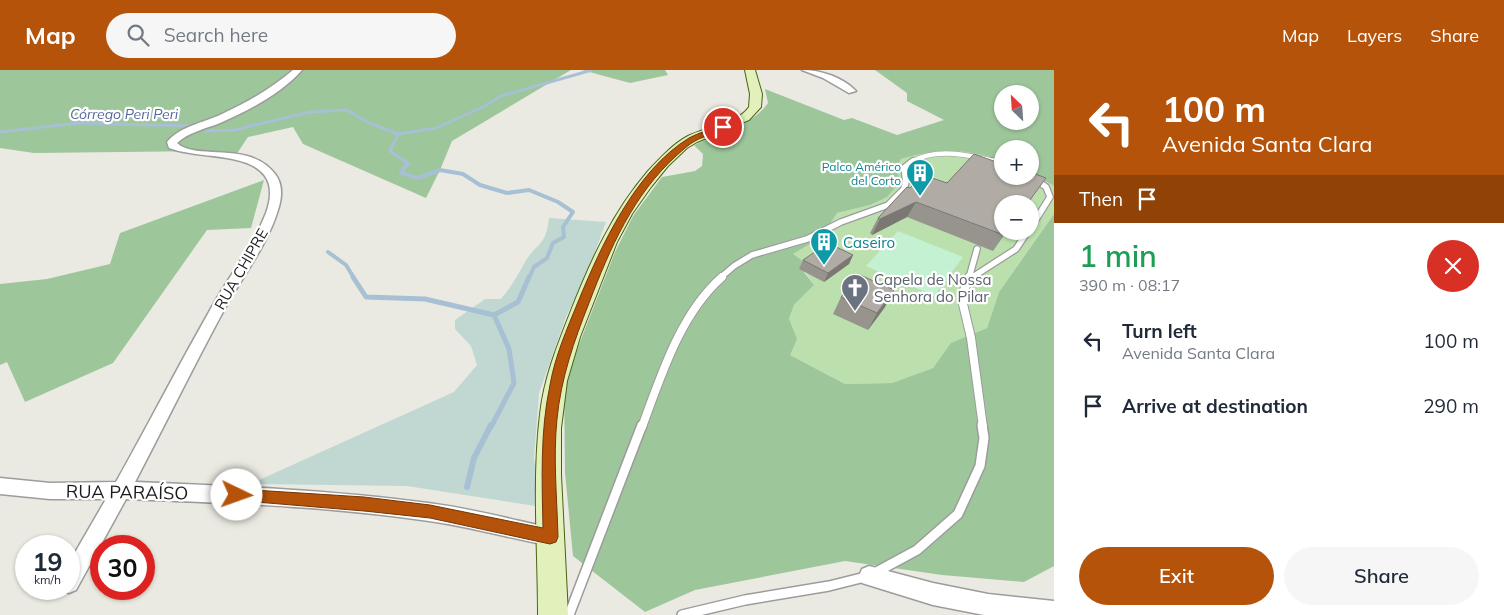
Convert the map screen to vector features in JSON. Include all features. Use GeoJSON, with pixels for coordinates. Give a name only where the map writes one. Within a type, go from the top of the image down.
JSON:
{"type":"FeatureCollection","features":[{"type":"Feature","properties":{"kind":"street","name":"RUA CHIPRE"},"geometry":{"type":"LineString","coordinates":[[80,564],[122,490],[230,286],[264,232],[275,201],[275,187],[272,178],[267,169],[257,163],[219,154],[182,150],[173,146],[172,142],[185,134],[220,120],[261,98],[298,70]]}},
{"type":"Feature","properties":{"kind":"street"},"geometry":{"type":"LineString","coordinates":[[553,615],[550,537],[550,421],[556,383],[567,344],[602,255],[624,214],[654,174],[675,152],[692,139],[732,124],[748,115],[755,108],[756,99],[750,70]]}},
{"type":"Feature","properties":{"kind":"street"},"geometry":{"type":"LineString","coordinates":[[806,70],[826,76],[852,91]]}},
{"type":"Feature","properties":{"kind":"street","name":"RUA PARAÍSO"},"geometry":{"type":"LineString","coordinates":[[0,486],[50,491],[122,490],[364,504],[430,512],[550,537]]}},
{"type":"Feature","properties":{"kind":"street"},"geometry":{"type":"LineString","coordinates":[[868,576],[933,594],[988,604],[1054,612]]}},
{"type":"Feature","properties":{"kind":"lane"},"geometry":{"type":"LineString","coordinates":[[569,615],[668,359],[685,324],[715,283],[734,266],[752,255],[808,239],[841,222],[888,206],[904,189],[906,182],[904,168],[913,160],[933,155],[960,155],[994,161]]}},
{"type":"Feature","properties":{"kind":"lane"},"geometry":{"type":"LineString","coordinates":[[1039,182],[1046,187],[1050,197],[1039,214]]}},
{"type":"Feature","properties":{"kind":"lane"},"geometry":{"type":"LineString","coordinates":[[968,280],[1016,249],[1022,240]]}},
{"type":"Feature","properties":{"kind":"lane"},"geometry":{"type":"LineString","coordinates":[[682,615],[745,600],[830,586],[868,576],[917,550],[958,514],[980,466],[984,438],[971,338],[963,304],[963,293],[977,249]]}},
{"type":"Feature","properties":{"kind":"green space"},"geometry":{"type":"Polygon","coordinates":[[[0,70],[571,70],[452,141],[426,198],[303,144],[293,127],[248,137],[236,155],[211,151],[34,153],[0,148],[0,70]]]}},
{"type":"Feature","properties":{"kind":"green space"},"geometry":{"type":"Polygon","coordinates":[[[582,70],[665,70],[668,75],[630,83],[582,70]]]}},
{"type":"Feature","properties":{"kind":"green space"},"geometry":{"type":"Polygon","coordinates":[[[875,70],[1054,70],[1054,186],[1039,177],[1039,140],[994,140],[994,159],[964,152],[940,151],[901,159],[896,170],[901,181],[887,197],[870,205],[837,213],[822,237],[793,254],[804,262],[804,272],[814,285],[794,305],[789,319],[797,339],[790,355],[845,384],[892,383],[933,368],[951,343],[987,328],[999,292],[1036,240],[1039,240],[1039,235],[1054,214],[1054,566],[1024,582],[942,575],[845,561],[695,590],[645,612],[573,556],[565,473],[564,383],[615,252],[633,216],[662,177],[695,171],[702,166],[703,154],[694,145],[744,124],[761,111],[768,103],[765,89],[844,120],[852,118],[897,135],[944,120],[907,101],[907,93],[875,70]]]}},
{"type":"Feature","properties":{"kind":"green space"},"geometry":{"type":"Polygon","coordinates":[[[956,150],[981,153],[994,158],[994,185],[1039,185],[1039,177],[1054,186],[1054,214],[1039,235],[1039,195],[994,195],[994,240],[1036,240],[999,292],[987,328],[952,343],[933,368],[892,383],[845,384],[790,355],[789,319],[794,305],[814,285],[793,254],[822,237],[837,213],[870,205],[896,170],[901,159],[918,153],[956,150]]]}},
{"type":"Feature","properties":{"kind":"green space"},"geometry":{"type":"Polygon","coordinates":[[[264,180],[251,228],[207,230],[113,363],[25,402],[7,362],[0,365],[0,284],[47,279],[110,264],[120,233],[264,180]]]}},
{"type":"Feature","properties":{"kind":"green space"},"geometry":{"type":"Polygon","coordinates":[[[898,231],[963,257],[934,296],[866,266],[898,231]]]}},
{"type":"Feature","properties":{"kind":"shaded area"},"geometry":{"type":"Polygon","coordinates":[[[549,218],[606,222],[588,271],[566,317],[539,393],[534,459],[542,507],[407,486],[250,484],[454,392],[477,365],[471,346],[455,329],[455,320],[485,299],[501,299],[546,234],[549,218]]]}},
{"type":"Feature","properties":{"kind":"building"},"geometry":{"type":"Polygon","coordinates":[[[974,154],[994,161],[994,185],[1039,185],[1039,175],[1046,178],[1034,195],[994,195],[994,231],[916,202],[880,219],[878,218],[907,187],[910,188],[923,175],[947,183],[974,154]]]}},
{"type":"Feature","properties":{"kind":"building"},"geometry":{"type":"Polygon","coordinates":[[[828,243],[853,255],[828,273],[803,260],[828,243]]]}},
{"type":"Feature","properties":{"kind":"building"},"geometry":{"type":"Polygon","coordinates":[[[860,275],[894,290],[877,313],[841,297],[860,275]]]}},
{"type":"Feature","properties":{"kind":"waterway"},"geometry":{"type":"LineString","coordinates":[[398,134],[436,128],[483,107],[501,96],[592,70]]}},
{"type":"Feature","properties":{"kind":"waterway","name":"Córrego Peri Peri"},"geometry":{"type":"LineString","coordinates":[[206,131],[234,130],[310,112],[347,110],[367,122],[398,134]]}},
{"type":"Feature","properties":{"kind":"waterway","name":"Córrego Peri Peri"},"geometry":{"type":"LineString","coordinates":[[0,132],[79,123],[189,126]]}},
{"type":"Feature","properties":{"kind":"waterway","name":"Córrego Peri Peri"},"geometry":{"type":"LineString","coordinates":[[398,134],[390,151],[406,162]]}},
{"type":"Feature","properties":{"kind":"waterway","name":"Córrego Peri Peri"},"geometry":{"type":"LineString","coordinates":[[406,162],[408,163],[401,173],[418,178],[440,170],[463,174],[480,185],[507,193],[529,190],[558,202],[573,212],[563,227],[564,237],[553,243],[547,258],[534,267],[529,278]]}},
{"type":"Feature","properties":{"kind":"waterway","name":"Córrego Peri Peri"},"geometry":{"type":"LineString","coordinates":[[328,252],[346,265],[354,278]]}},
{"type":"Feature","properties":{"kind":"waterway","name":"Córrego Peri Peri"},"geometry":{"type":"LineString","coordinates":[[353,277],[366,297],[425,299],[494,315]]}},
{"type":"Feature","properties":{"kind":"waterway","name":"Córrego Peri Peri"},"geometry":{"type":"LineString","coordinates":[[494,315],[518,302],[529,277]]}},
{"type":"Feature","properties":{"kind":"waterway","name":"Córrego Peri Peri"},"geometry":{"type":"LineString","coordinates":[[491,427],[514,383],[509,349],[494,315]]}},
{"type":"Feature","properties":{"kind":"waterway","name":"Córrego Peri Peri"},"geometry":{"type":"LineString","coordinates":[[467,487],[474,458],[491,425]]}},
{"type":"Feature","properties":{"kind":"place","name":"Palco Américo del Corto"},"geometry":{"type":"Point","coordinates":[920,197]}},
{"type":"Feature","properties":{"kind":"place","name":"Caseiro"},"geometry":{"type":"Point","coordinates":[824,266]}},
{"type":"Feature","properties":{"kind":"place","name":"Capela de Nossa Senhora do Pilar"},"geometry":{"type":"Point","coordinates":[855,312]}},
{"type":"Feature","properties":{"kind":"route"},"geometry":{"type":"LineString","coordinates":[[237,495],[364,504],[430,512],[550,537],[550,421],[556,383],[567,344],[602,255],[624,214],[654,174],[675,152],[692,139],[723,127]]}}]}
